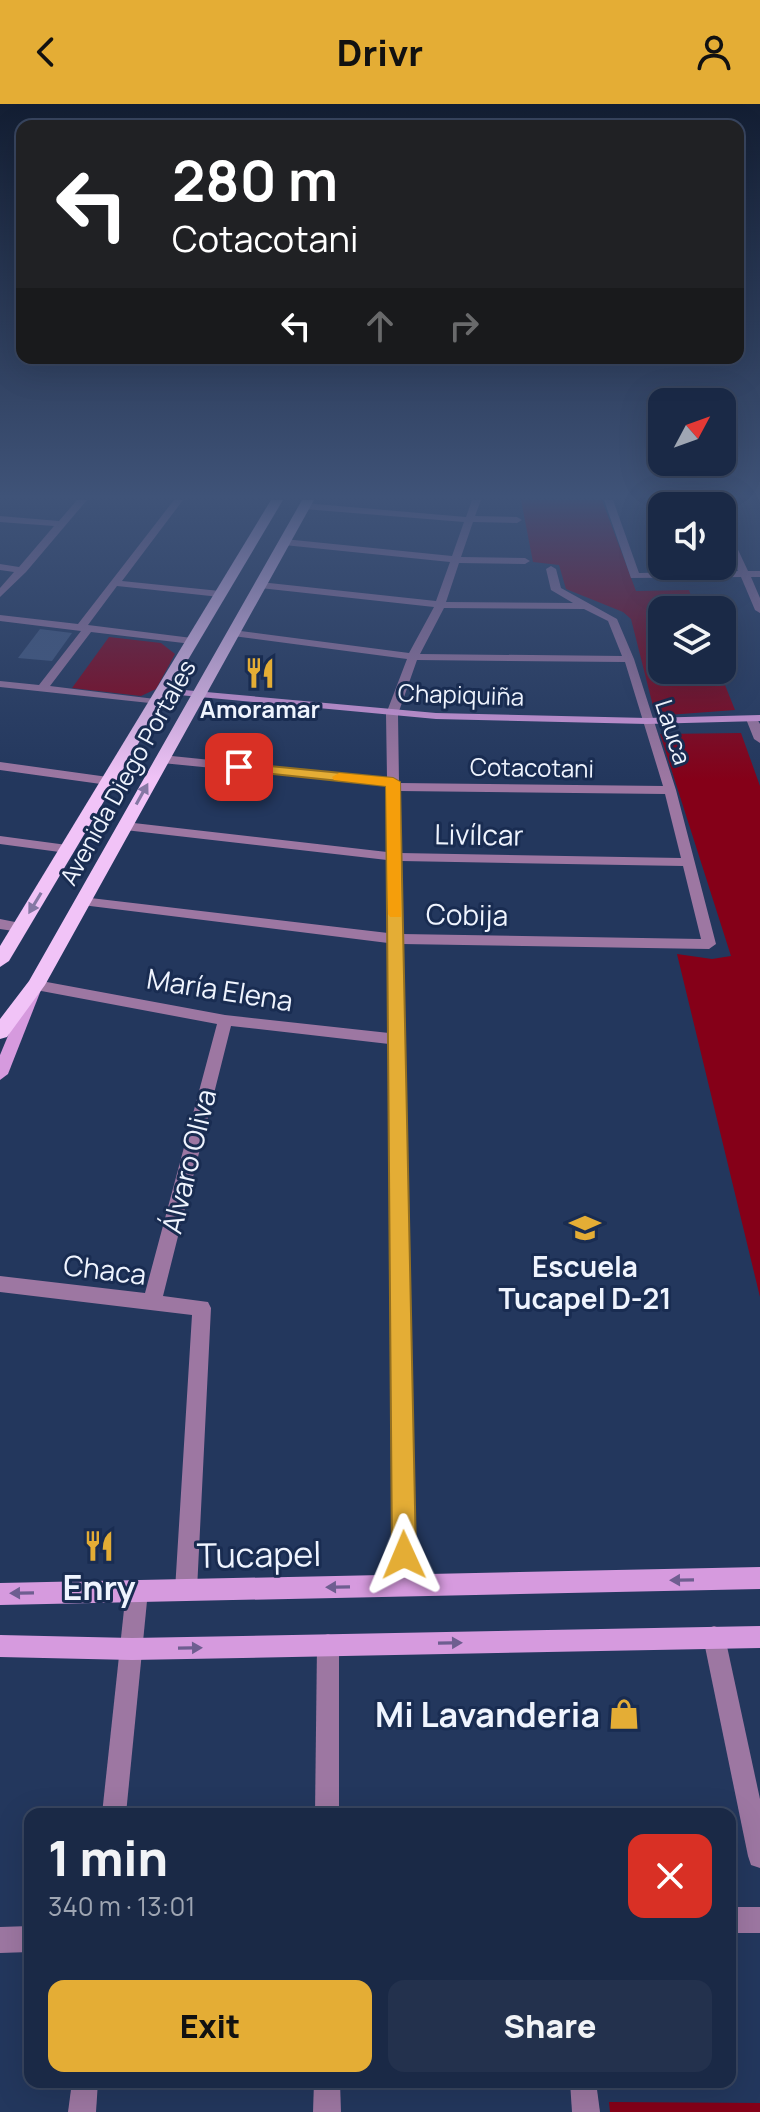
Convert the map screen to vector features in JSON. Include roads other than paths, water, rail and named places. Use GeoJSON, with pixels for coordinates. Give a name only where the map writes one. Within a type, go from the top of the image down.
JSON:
{"type":"FeatureCollection","features":[{"type":"Feature","properties":{"kind":"main road","name":"Avenida Diego Portales"},"geometry":{"type":"LineString","coordinates":[[0,961],[220,594]]}},
{"type":"Feature","properties":{"kind":"main road","name":"Avenida Diego Portales"},"geometry":{"type":"LineString","coordinates":[[0,1032],[36,985],[255,594]]}},
{"type":"Feature","properties":{"kind":"main road","name":"Chapiquiña"},"geometry":{"type":"LineString","coordinates":[[158,697],[198,696],[392,714],[647,721],[756,719]]}},
{"type":"Feature","properties":{"kind":"main road"},"geometry":{"type":"LineString","coordinates":[[1,1073],[36,985]]}},
{"type":"Feature","properties":{"kind":"main road","name":"Tucapel"},"geometry":{"type":"LineString","coordinates":[[0,1594],[760,1578]]}},
{"type":"Feature","properties":{"kind":"main road"},"geometry":{"type":"LineString","coordinates":[[0,1646],[132,1649],[760,1637]]}},
{"type":"Feature","properties":{"kind":"street"},"geometry":{"type":"LineString","coordinates":[[42,689],[109,594]]}},
{"type":"Feature","properties":{"kind":"street"},"geometry":{"type":"LineString","coordinates":[[338,594],[440,605],[588,606]]}},
{"type":"Feature","properties":{"kind":"street"},"geometry":{"type":"LineString","coordinates":[[404,1585],[392,714],[413,657],[444,594]]}},
{"type":"Feature","properties":{"kind":"street","name":"Lauca"},"geometry":{"type":"LineString","coordinates":[[563,594],[611,617],[629,659],[670,790],[709,944]]}},
{"type":"Feature","properties":{"kind":"street"},"geometry":{"type":"LineString","coordinates":[[0,618],[192,641]]}},
{"type":"Feature","properties":{"kind":"street"},"geometry":{"type":"LineString","coordinates":[[233,633],[413,657],[629,659]]}},
{"type":"Feature","properties":{"kind":"street","name":"Chapiquiña"},"geometry":{"type":"LineString","coordinates":[[0,684],[158,697]]}},
{"type":"Feature","properties":{"kind":"street"},"geometry":{"type":"LineString","coordinates":[[756,719],[760,739]]}},
{"type":"Feature","properties":{"kind":"street","name":"Cotacotani"},"geometry":{"type":"LineString","coordinates":[[162,759],[393,785],[670,790]]}},
{"type":"Feature","properties":{"kind":"street"},"geometry":{"type":"LineString","coordinates":[[0,766],[108,781]]}},
{"type":"Feature","properties":{"kind":"street","name":"Livílcar"},"geometry":{"type":"LineString","coordinates":[[125,826],[394,857],[690,862]]}},
{"type":"Feature","properties":{"kind":"street"},"geometry":{"type":"LineString","coordinates":[[0,840],[67,849]]}},
{"type":"Feature","properties":{"kind":"street","name":"Cobija"},"geometry":{"type":"LineString","coordinates":[[82,901],[396,939],[709,944]]}},
{"type":"Feature","properties":{"kind":"street"},"geometry":{"type":"LineString","coordinates":[[0,924],[20,927]]}},
{"type":"Feature","properties":{"kind":"street","name":"María Elena"},"geometry":{"type":"LineString","coordinates":[[36,985],[225,1020],[397,1039]]}},
{"type":"Feature","properties":{"kind":"street","name":"Álvaro Oliva"},"geometry":{"type":"LineString","coordinates":[[152,1303],[225,1020]]}},
{"type":"Feature","properties":{"kind":"street","name":"Chaca"},"geometry":{"type":"LineString","coordinates":[[0,1284],[202,1308],[186,1590]]}},
{"type":"Feature","properties":{"kind":"street"},"geometry":{"type":"LineString","coordinates":[[115,1808],[137,1591]]}},
{"type":"Feature","properties":{"kind":"street"},"geometry":{"type":"LineString","coordinates":[[714,1637],[760,1856]]}},
{"type":"Feature","properties":{"kind":"street"},"geometry":{"type":"LineString","coordinates":[[327,1808],[328,1645]]}},
{"type":"Feature","properties":{"kind":"street"},"geometry":{"type":"LineString","coordinates":[[736,1920],[760,1920]]}},
{"type":"Feature","properties":{"kind":"street"},"geometry":{"type":"LineString","coordinates":[[0,1940],[24,1939]]}},
{"type":"Feature","properties":{"kind":"street"},"geometry":{"type":"LineString","coordinates":[[82,2112],[84,2088]]}},
{"type":"Feature","properties":{"kind":"street"},"geometry":{"type":"LineString","coordinates":[[327,2088],[327,2112]]}},
{"type":"Feature","properties":{"kind":"street"},"geometry":{"type":"LineString","coordinates":[[584,2088],[586,2112]]}},
{"type":"Feature","properties":{"kind":"place","name":"Amoramar"},"geometry":{"type":"Point","coordinates":[260,673]}},
{"type":"Feature","properties":{"kind":"place","name":"Escuela Tucapel D-21"},"geometry":{"type":"Point","coordinates":[585,1228]}},
{"type":"Feature","properties":{"kind":"place","name":"Enry"},"geometry":{"type":"Point","coordinates":[99,1546]}},
{"type":"Feature","properties":{"kind":"place","name":"Mi Lavanderia"},"geometry":{"type":"Point","coordinates":[624,1714]}}]}
